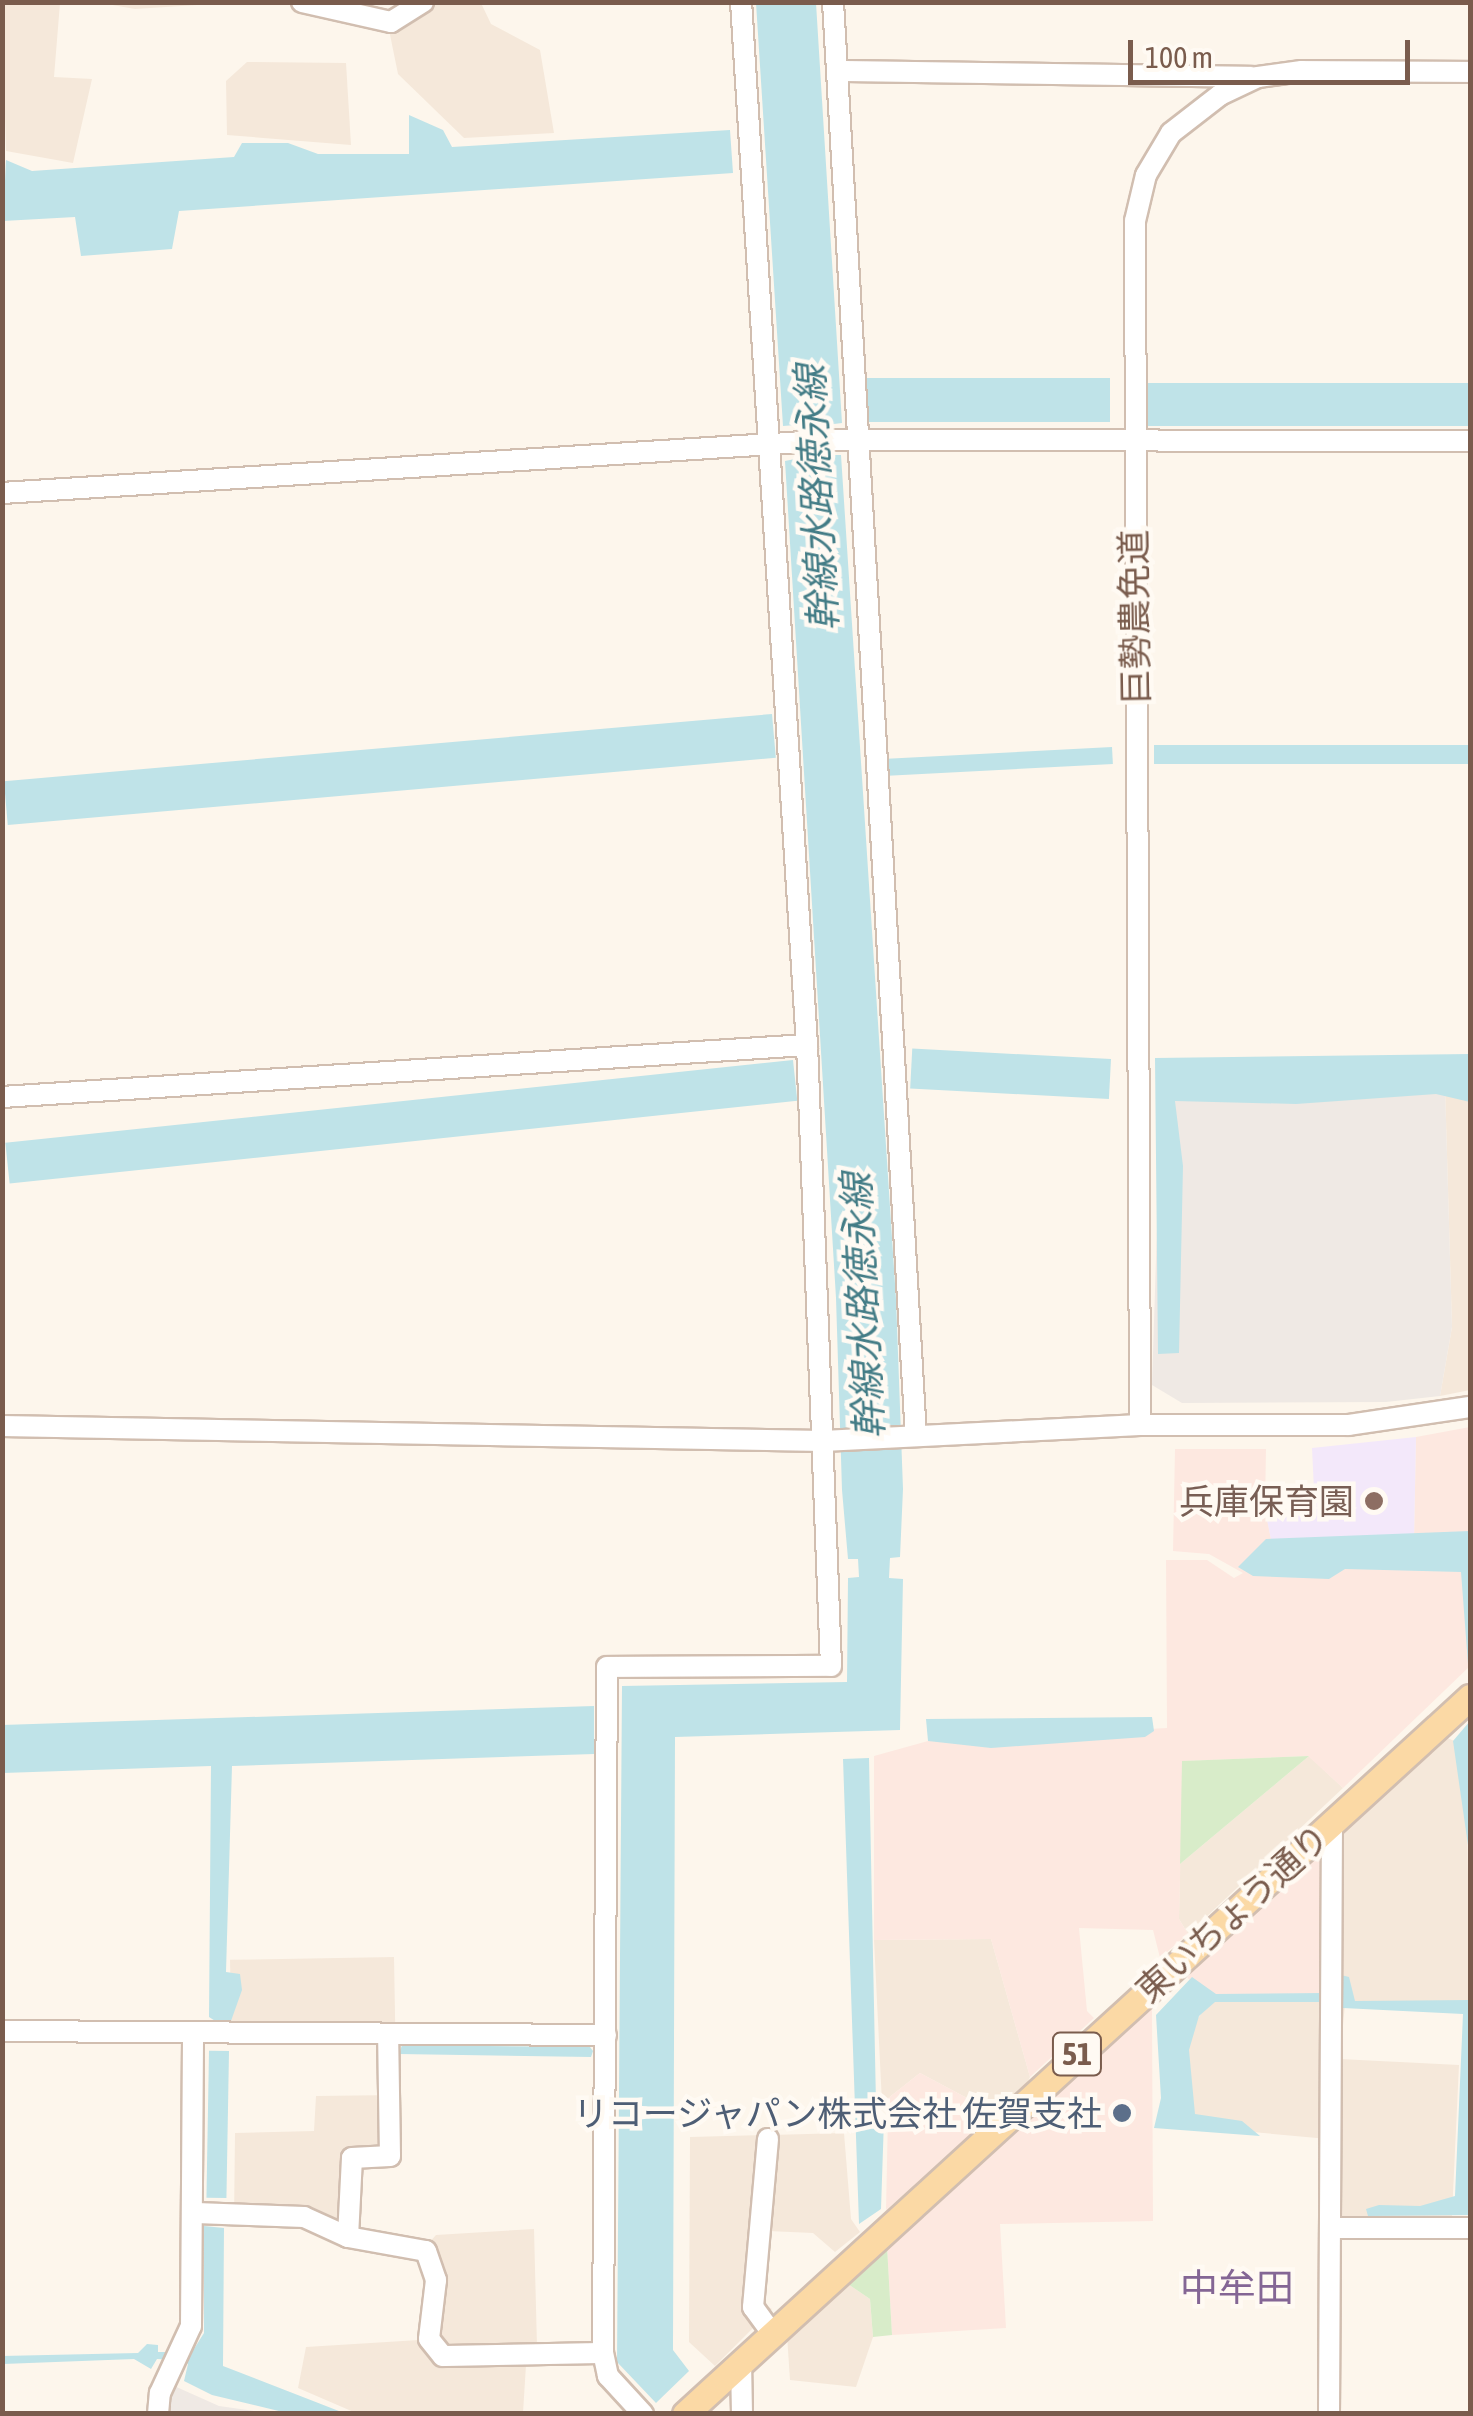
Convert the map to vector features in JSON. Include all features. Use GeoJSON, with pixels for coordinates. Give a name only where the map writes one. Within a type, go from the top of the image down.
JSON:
{"type":"FeatureCollection","features":[{"type":"Feature","properties":{"kind":"main road","name":"東いちょう通り"},"geometry":{"type":"LineString","coordinates":[[685,2414],[1470,1697]]}},
{"type":"Feature","properties":{"kind":"street"},"geometry":{"type":"LineString","coordinates":[[302,2],[391,22],[424,2]]}},
{"type":"Feature","properties":{"kind":"street"},"geometry":{"type":"LineString","coordinates":[[643,2414],[608,2376],[603,2353],[607,1667],[831,1666],[781,444],[741,2]]}},
{"type":"Feature","properties":{"kind":"street"},"geometry":{"type":"LineString","coordinates":[[833,2],[838,72],[844,440],[916,1436]]}},
{"type":"Feature","properties":{"kind":"street","name":"巨勢農免道"},"geometry":{"type":"LineString","coordinates":[[1140,1425],[1132,440],[1135,221],[1146,176],[1171,133],[1220,95],[1258,77],[1302,71],[1470,72]]}},
{"type":"Feature","properties":{"kind":"street"},"geometry":{"type":"LineString","coordinates":[[838,72],[1258,77]]}},
{"type":"Feature","properties":{"kind":"street"},"geometry":{"type":"LineString","coordinates":[[2,493],[844,440],[1470,441]]}},
{"type":"Feature","properties":{"kind":"street"},"geometry":{"type":"LineString","coordinates":[[2,1097],[808,1045]]}},
{"type":"Feature","properties":{"kind":"street"},"geometry":{"type":"LineString","coordinates":[[2,1426],[823,1441],[1140,1425],[1348,1425],[1470,1407]]}},
{"type":"Feature","properties":{"kind":"street"},"geometry":{"type":"LineString","coordinates":[[1330,2414],[1332,1821]]}},
{"type":"Feature","properties":{"kind":"street"},"geometry":{"type":"LineString","coordinates":[[2,2032],[606,2035]]}},
{"type":"Feature","properties":{"kind":"street"},"geometry":{"type":"LineString","coordinates":[[158,2414],[172,2368],[191,2326],[196,2213],[193,2035]]}},
{"type":"Feature","properties":{"kind":"street"},"geometry":{"type":"LineString","coordinates":[[348,2237],[352,2158],[390,2156],[388,2035]]}},
{"type":"Feature","properties":{"kind":"street"},"geometry":{"type":"LineString","coordinates":[[768,2139],[753,2306],[772,2334]]}},
{"type":"Feature","properties":{"kind":"street"},"geometry":{"type":"LineString","coordinates":[[196,2213],[304,2217],[348,2237],[411,2246],[433,2258],[429,2339],[443,2356],[603,2353]]}},
{"type":"Feature","properties":{"kind":"street"},"geometry":{"type":"LineString","coordinates":[[1333,2228],[1470,2228]]}},
{"type":"Feature","properties":{"kind":"street"},"geometry":{"type":"LineString","coordinates":[[741,2362],[742,2414]]}},
{"type":"Feature","properties":{"kind":"shaded area"},"geometry":{"type":"Polygon","coordinates":[[[101,2],[228,3],[135,9],[101,2]]]}},
{"type":"Feature","properties":{"kind":"shaded area"},"geometry":{"type":"Polygon","coordinates":[[[2,3],[60,3],[54,77],[92,79],[73,163],[6,151],[2,3]]]}},
{"type":"Feature","properties":{"kind":"shaded area"},"geometry":{"type":"Polygon","coordinates":[[[410,3],[481,3],[491,24],[540,50],[554,133],[464,138],[398,74],[386,15],[410,3]]]}},
{"type":"Feature","properties":{"kind":"shaded area"},"geometry":{"type":"Polygon","coordinates":[[[247,62],[346,63],[351,145],[227,135],[226,81],[247,62]]]}},
{"type":"Feature","properties":{"kind":"shaded area"},"geometry":{"type":"Polygon","coordinates":[[[1470,1085],[1470,1390],[1440,1396],[1452,1327],[1445,1086],[1470,1085]]]}},
{"type":"Feature","properties":{"kind":"shaded area"},"geometry":{"type":"Polygon","coordinates":[[[1445,1086],[1452,1327],[1440,1396],[1386,1402],[1182,1403],[1152,1385],[1161,1101],[1445,1086]]]}},
{"type":"Feature","properties":{"kind":"shaded area"},"geometry":{"type":"Polygon","coordinates":[[[1470,1427],[1470,1538],[1414,1541],[1416,1437],[1470,1427]]]}},
{"type":"Feature","properties":{"kind":"shaded area"},"geometry":{"type":"Polygon","coordinates":[[[1416,1437],[1414,1541],[1273,1549],[1266,1515],[1315,1511],[1312,1448],[1416,1437]]]}},
{"type":"Feature","properties":{"kind":"shaded area"},"geometry":{"type":"Polygon","coordinates":[[[1175,1449],[1266,1449],[1265,1509],[1273,1549],[1468,1565],[1470,1666],[1343,1788],[1308,1756],[1183,1761],[1179,1919],[1188,1934],[1160,1958],[1153,1930],[1079,1928],[1087,2011],[1094,2018],[1030,2077],[991,1939],[874,1940],[874,1756],[928,1741],[1167,1728],[1166,1560],[1207,1560],[1234,1578],[1243,1573],[1209,1554],[1173,1551],[1175,1449]]]}},
{"type":"Feature","properties":{"kind":"shaded area"},"geometry":{"type":"Polygon","coordinates":[[[1445,1737],[1466,1746],[1470,2005],[1345,2004],[1340,2059],[1459,2065],[1451,2236],[1326,2232],[1328,2139],[1187,2126],[1183,2038],[1327,1847],[1445,1737]]]}},
{"type":"Feature","properties":{"kind":"shaded area"},"geometry":{"type":"Polygon","coordinates":[[[1309,1756],[1343,1788],[1188,1934],[1179,1919],[1180,1864],[1309,1756]]]}},
{"type":"Feature","properties":{"kind":"shaded area"},"geometry":{"type":"Polygon","coordinates":[[[1327,1847],[1328,1999],[1205,1997],[1186,1976],[1327,1847]]]}},
{"type":"Feature","properties":{"kind":"shaded area"},"geometry":{"type":"Polygon","coordinates":[[[991,1939],[1030,2077],[1025,2087],[997,2114],[920,2073],[882,2103],[874,1940],[991,1939]]]}},
{"type":"Feature","properties":{"kind":"shaded area"},"geometry":{"type":"Polygon","coordinates":[[[394,1957],[395,2042],[232,2045],[230,1960],[394,1957]]]}},
{"type":"Feature","properties":{"kind":"shaded area"},"geometry":{"type":"Polygon","coordinates":[[[1152,2008],[1153,2221],[1000,2224],[1006,2328],[892,2335],[887,2246],[1152,2008]]]}},
{"type":"Feature","properties":{"kind":"shaded area"},"geometry":{"type":"Polygon","coordinates":[[[920,2073],[997,2114],[886,2210],[888,2115],[882,2103],[920,2073]]]}},
{"type":"Feature","properties":{"kind":"shaded area"},"geometry":{"type":"Polygon","coordinates":[[[396,2095],[397,2164],[359,2166],[356,2231],[234,2220],[235,2133],[314,2131],[316,2096],[396,2095]]]}},
{"type":"Feature","properties":{"kind":"shaded area"},"geometry":{"type":"Polygon","coordinates":[[[844,2133],[851,2219],[860,2232],[835,2252],[813,2233],[768,2231],[760,2302],[772,2309],[715,2366],[689,2342],[690,2137],[844,2133]]]}},
{"type":"Feature","properties":{"kind":"shaded area"},"geometry":{"type":"Polygon","coordinates":[[[534,2229],[537,2346],[526,2365],[523,2413],[356,2413],[298,2388],[306,2347],[419,2340],[427,2245],[436,2235],[534,2229]]]}},
{"type":"Feature","properties":{"kind":"shaded area"},"geometry":{"type":"Polygon","coordinates":[[[845,2282],[870,2299],[873,2337],[856,2387],[790,2380],[787,2335],[845,2282]]]}},
{"type":"Feature","properties":{"kind":"shaded area"},"geometry":{"type":"Polygon","coordinates":[[[172,2385],[219,2406],[268,2413],[168,2414],[172,2385]]]}},
{"type":"Feature","properties":{"kind":"green space"},"geometry":{"type":"Polygon","coordinates":[[[1309,1756],[1180,1864],[1182,1761],[1309,1756]]]}},
{"type":"Feature","properties":{"kind":"green space"},"geometry":{"type":"Polygon","coordinates":[[[887,2246],[892,2335],[873,2337],[870,2299],[845,2282],[887,2246]]]}},
{"type":"Feature","properties":{"kind":"water","name":"幹線水路徳永線"},"geometry":{"type":"Polygon","coordinates":[[[756,3],[816,3],[842,423],[826,425],[829,455],[841,455],[896,1299],[903,1489],[900,1557],[890,1558],[889,1578],[903,1579],[900,1730],[675,1737],[673,2350],[689,2371],[656,2403],[617,2362],[622,1686],[847,1682],[848,1578],[859,1577],[858,1559],[848,1559],[842,1490],[836,1298],[785,461],[800,458],[796,425],[783,426],[756,3]]]}},
{"type":"Feature","properties":{"kind":"water"},"geometry":{"type":"Polygon","coordinates":[[[409,115],[443,130],[452,147],[730,130],[733,173],[179,211],[172,249],[81,256],[75,217],[3,221],[6,160],[32,171],[234,157],[242,143],[288,143],[318,154],[409,154],[409,115]]]}},
{"type":"Feature","properties":{"kind":"water"},"geometry":{"type":"Polygon","coordinates":[[[865,378],[1110,378],[1110,422],[865,422],[865,378]]]}},
{"type":"Feature","properties":{"kind":"water"},"geometry":{"type":"Polygon","coordinates":[[[1146,383],[1470,383],[1470,426],[1146,426],[1146,383]]]}},
{"type":"Feature","properties":{"kind":"water"},"geometry":{"type":"Polygon","coordinates":[[[772,714],[776,758],[8,825],[4,781],[772,714]]]}},
{"type":"Feature","properties":{"kind":"water"},"geometry":{"type":"Polygon","coordinates":[[[1154,745],[1470,745],[1470,764],[1154,764],[1154,745]]]}},
{"type":"Feature","properties":{"kind":"water"},"geometry":{"type":"Polygon","coordinates":[[[1112,747],[1113,764],[888,776],[887,759],[1112,747]]]}},
{"type":"Feature","properties":{"kind":"water"},"geometry":{"type":"Polygon","coordinates":[[[912,1049],[1111,1059],[1109,1099],[910,1089],[912,1049]]]}},
{"type":"Feature","properties":{"kind":"water"},"geometry":{"type":"Polygon","coordinates":[[[1470,1054],[1470,1102],[1436,1094],[1296,1104],[1175,1101],[1183,1166],[1179,1353],[1158,1354],[1155,1058],[1470,1054]]]}},
{"type":"Feature","properties":{"kind":"water"},"geometry":{"type":"Polygon","coordinates":[[[793,1060],[797,1101],[10,1184],[5,1143],[793,1060]]]}},
{"type":"Feature","properties":{"kind":"water"},"geometry":{"type":"Polygon","coordinates":[[[1470,1531],[1468,1664],[1461,1572],[1345,1569],[1329,1579],[1253,1576],[1238,1567],[1266,1539],[1470,1531]]]}},
{"type":"Feature","properties":{"kind":"water"},"geometry":{"type":"Polygon","coordinates":[[[594,1706],[594,1754],[232,1766],[226,1972],[240,1974],[242,1990],[231,2021],[220,2024],[209,2017],[211,1766],[3,1773],[2,1725],[594,1706]]]}},
{"type":"Feature","properties":{"kind":"water"},"geometry":{"type":"Polygon","coordinates":[[[1152,1717],[1154,1731],[1145,1737],[991,1748],[928,1741],[926,1719],[1152,1717]]]}},
{"type":"Feature","properties":{"kind":"water"},"geometry":{"type":"Polygon","coordinates":[[[1470,1721],[1470,1859],[1453,1741],[1470,1721]]]}},
{"type":"Feature","properties":{"kind":"water"},"geometry":{"type":"Polygon","coordinates":[[[869,1758],[876,2104],[884,2119],[881,2209],[859,2224],[843,1759],[869,1758]]]}},
{"type":"Feature","properties":{"kind":"water"},"geometry":{"type":"Polygon","coordinates":[[[1341,1975],[1349,1977],[1355,2001],[1470,2000],[1470,2215],[1368,2216],[1366,2209],[1379,2205],[1420,2206],[1455,2196],[1463,2014],[1343,2008],[1341,1975]]]}},
{"type":"Feature","properties":{"kind":"water"},"geometry":{"type":"Polygon","coordinates":[[[1192,1977],[1216,1994],[1324,1993],[1324,2002],[1215,2002],[1199,2016],[1189,2050],[1195,2114],[1242,2121],[1260,2136],[1154,2128],[1161,2098],[1156,2015],[1192,1977]]]}},
{"type":"Feature","properties":{"kind":"water"},"geometry":{"type":"Polygon","coordinates":[[[402,2045],[590,2047],[593,2051],[591,2057],[399,2054],[402,2045]]]}},
{"type":"Feature","properties":{"kind":"water"},"geometry":{"type":"Polygon","coordinates":[[[209,2051],[229,2051],[226,2198],[206,2198],[209,2051]]]}},
{"type":"Feature","properties":{"kind":"water"},"geometry":{"type":"Polygon","coordinates":[[[204,2226],[224,2228],[223,2366],[344,2413],[287,2413],[212,2395],[184,2381],[188,2364],[182,2360],[157,2359],[151,2369],[134,2359],[3,2364],[2,2356],[138,2353],[147,2344],[158,2345],[158,2352],[192,2352],[204,2333],[204,2226]]]}},
{"type":"Feature","properties":{"kind":"place","name":"兵庫保育園"},"geometry":{"type":"Point","coordinates":[1374,1501]}},
{"type":"Feature","properties":{"kind":"place","name":"リコージャパン株式会社 佐賀支社"},"geometry":{"type":"Point","coordinates":[1122,2113]}},
{"type":"Feature","properties":{"kind":"district","name":"中牟田"},"geometry":{"type":"Point","coordinates":[1237,2288]}}]}
